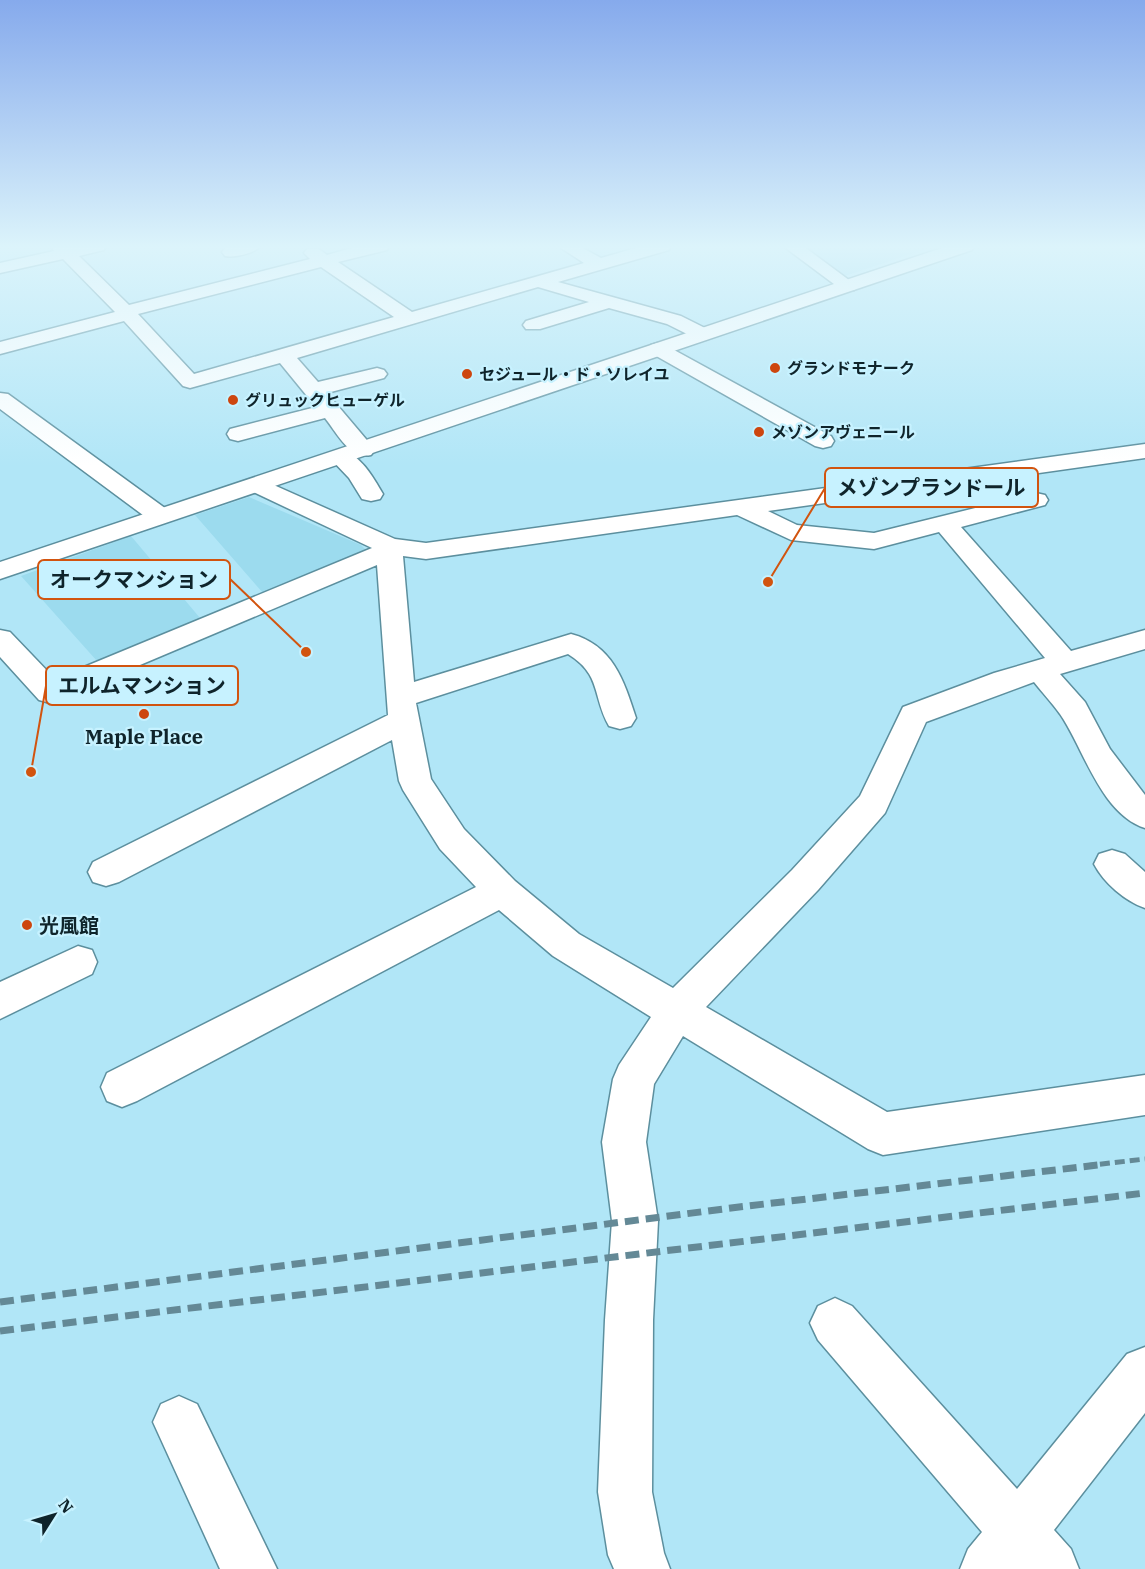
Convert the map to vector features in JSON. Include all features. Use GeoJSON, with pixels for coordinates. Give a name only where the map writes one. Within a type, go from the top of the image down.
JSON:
{"type":"FeatureCollection","features":[{"type":"Feature","properties":{"kind":"street"},"geometry":{"type":"LineString","coordinates":[[0,348],[104,319]]}},
{"type":"Feature","properties":{"kind":"street"},"geometry":{"type":"LineString","coordinates":[[133,319],[190,382],[404,319]]}},
{"type":"Feature","properties":{"kind":"street"},"geometry":{"type":"LineString","coordinates":[[533,325],[552,319]]}},
{"type":"Feature","properties":{"kind":"street"},"geometry":{"type":"LineString","coordinates":[[671,319],[702,334]]}},
{"type":"Feature","properties":{"kind":"street"},"geometry":{"type":"LineString","coordinates":[[0,571],[747,319]]}},
{"type":"Feature","properties":{"kind":"street"},"geometry":{"type":"LineString","coordinates":[[658,349],[823,441]]}},
{"type":"Feature","properties":{"kind":"street"},"geometry":{"type":"LineString","coordinates":[[284,355],[329,410],[352,453],[358,474],[371,494]]}},
{"type":"Feature","properties":{"kind":"street"},"geometry":{"type":"LineString","coordinates":[[313,390],[377,374]]}},
{"type":"Feature","properties":{"kind":"street"},"geometry":{"type":"LineString","coordinates":[[1,403],[160,516]]}},
{"type":"Feature","properties":{"kind":"street"},"geometry":{"type":"LineString","coordinates":[[238,434],[329,410]]}},
{"type":"Feature","properties":{"kind":"street"},"geometry":{"type":"LineString","coordinates":[[258,485],[389,548],[426,552],[1145,451]]}},
{"type":"Feature","properties":{"kind":"street"},"geometry":{"type":"LineString","coordinates":[[740,507],[791,532],[873,541],[1036,500]]}},
{"type":"Feature","properties":{"kind":"street"},"geometry":{"type":"LineString","coordinates":[[945,524],[1053,666],[1097,755],[1126,797],[1145,815]]}},
{"type":"Feature","properties":{"kind":"street"},"geometry":{"type":"LineString","coordinates":[[0,639],[50,693],[389,548]]}},
{"type":"Feature","properties":{"kind":"street"},"geometry":{"type":"LineString","coordinates":[[389,548],[402,708],[415,782],[452,839],[502,891],[566,945],[883,1134],[1145,1095]]}},
{"type":"Feature","properties":{"kind":"street"},"geometry":{"type":"LineString","coordinates":[[642,1569],[636,1555],[626,1492],[629,1320],[635,1221],[624,1142],[634,1079],[676,1011],[805,880],[873,804],[914,714],[1005,680],[1145,639]]}},
{"type":"Feature","properties":{"kind":"street"},"geometry":{"type":"LineString","coordinates":[[106,872],[402,708],[571,643],[590,653],[603,667],[620,718]]}},
{"type":"Feature","properties":{"kind":"street"},"geometry":{"type":"LineString","coordinates":[[1112,864],[1145,893]]}},
{"type":"Feature","properties":{"kind":"street"},"geometry":{"type":"LineString","coordinates":[[122,1087],[502,891]]}},
{"type":"Feature","properties":{"kind":"street"},"geometry":{"type":"LineString","coordinates":[[0,1001],[78,962]]}},
{"type":"Feature","properties":{"kind":"street"},"geometry":{"type":"LineString","coordinates":[[835,1323],[1003,1550],[1051,1569]]}},
{"type":"Feature","properties":{"kind":"street"},"geometry":{"type":"LineString","coordinates":[[1003,1550],[1145,1372]]}},
{"type":"Feature","properties":{"kind":"street"},"geometry":{"type":"LineString","coordinates":[[179,1422],[249,1569]]}},
{"type":"Feature","properties":{"kind":"shaded area"},"geometry":{"type":"Polygon","coordinates":[[[249,497],[361,545],[367,551],[263,593],[195,515],[249,497]]]}},
{"type":"Feature","properties":{"kind":"shaded area"},"geometry":{"type":"Polygon","coordinates":[[[131,536],[200,618],[97,661],[21,576],[131,536]]]}},
{"type":"Feature","properties":{"kind":"railway"},"geometry":{"type":"LineString","coordinates":[[1085,1166],[1145,1159]]}},
{"type":"Feature","properties":{"kind":"railway"},"geometry":{"type":"LineString","coordinates":[[0,1302],[739,1207],[1098,1165]]}},
{"type":"Feature","properties":{"kind":"railway"},"geometry":{"type":"LineString","coordinates":[[0,1331],[1145,1193]]}},
{"type":"Feature","properties":{"kind":"place","name":"グランドモナーク"},"geometry":{"type":"Point","coordinates":[775,368]}},
{"type":"Feature","properties":{"kind":"place","name":"セジュール・ド・ソレイユ"},"geometry":{"type":"Point","coordinates":[467,374]}},
{"type":"Feature","properties":{"kind":"place","name":"グリュックヒューゲル"},"geometry":{"type":"Point","coordinates":[233,400]}},
{"type":"Feature","properties":{"kind":"place","name":"メゾンアヴェニール"},"geometry":{"type":"Point","coordinates":[759,432]}},
{"type":"Feature","properties":{"kind":"place","name":"メゾンプランドール"},"geometry":{"type":"Point","coordinates":[768,582]}},
{"type":"Feature","properties":{"kind":"place","name":"オークマンション"},"geometry":{"type":"Point","coordinates":[306,652]}},
{"type":"Feature","properties":{"kind":"place","name":"Maple Place"},"geometry":{"type":"Point","coordinates":[144,714]}},
{"type":"Feature","properties":{"kind":"place","name":"エルムマンション"},"geometry":{"type":"Point","coordinates":[31,772]}},
{"type":"Feature","properties":{"kind":"place","name":"光風館"},"geometry":{"type":"Point","coordinates":[27,925]}}]}
